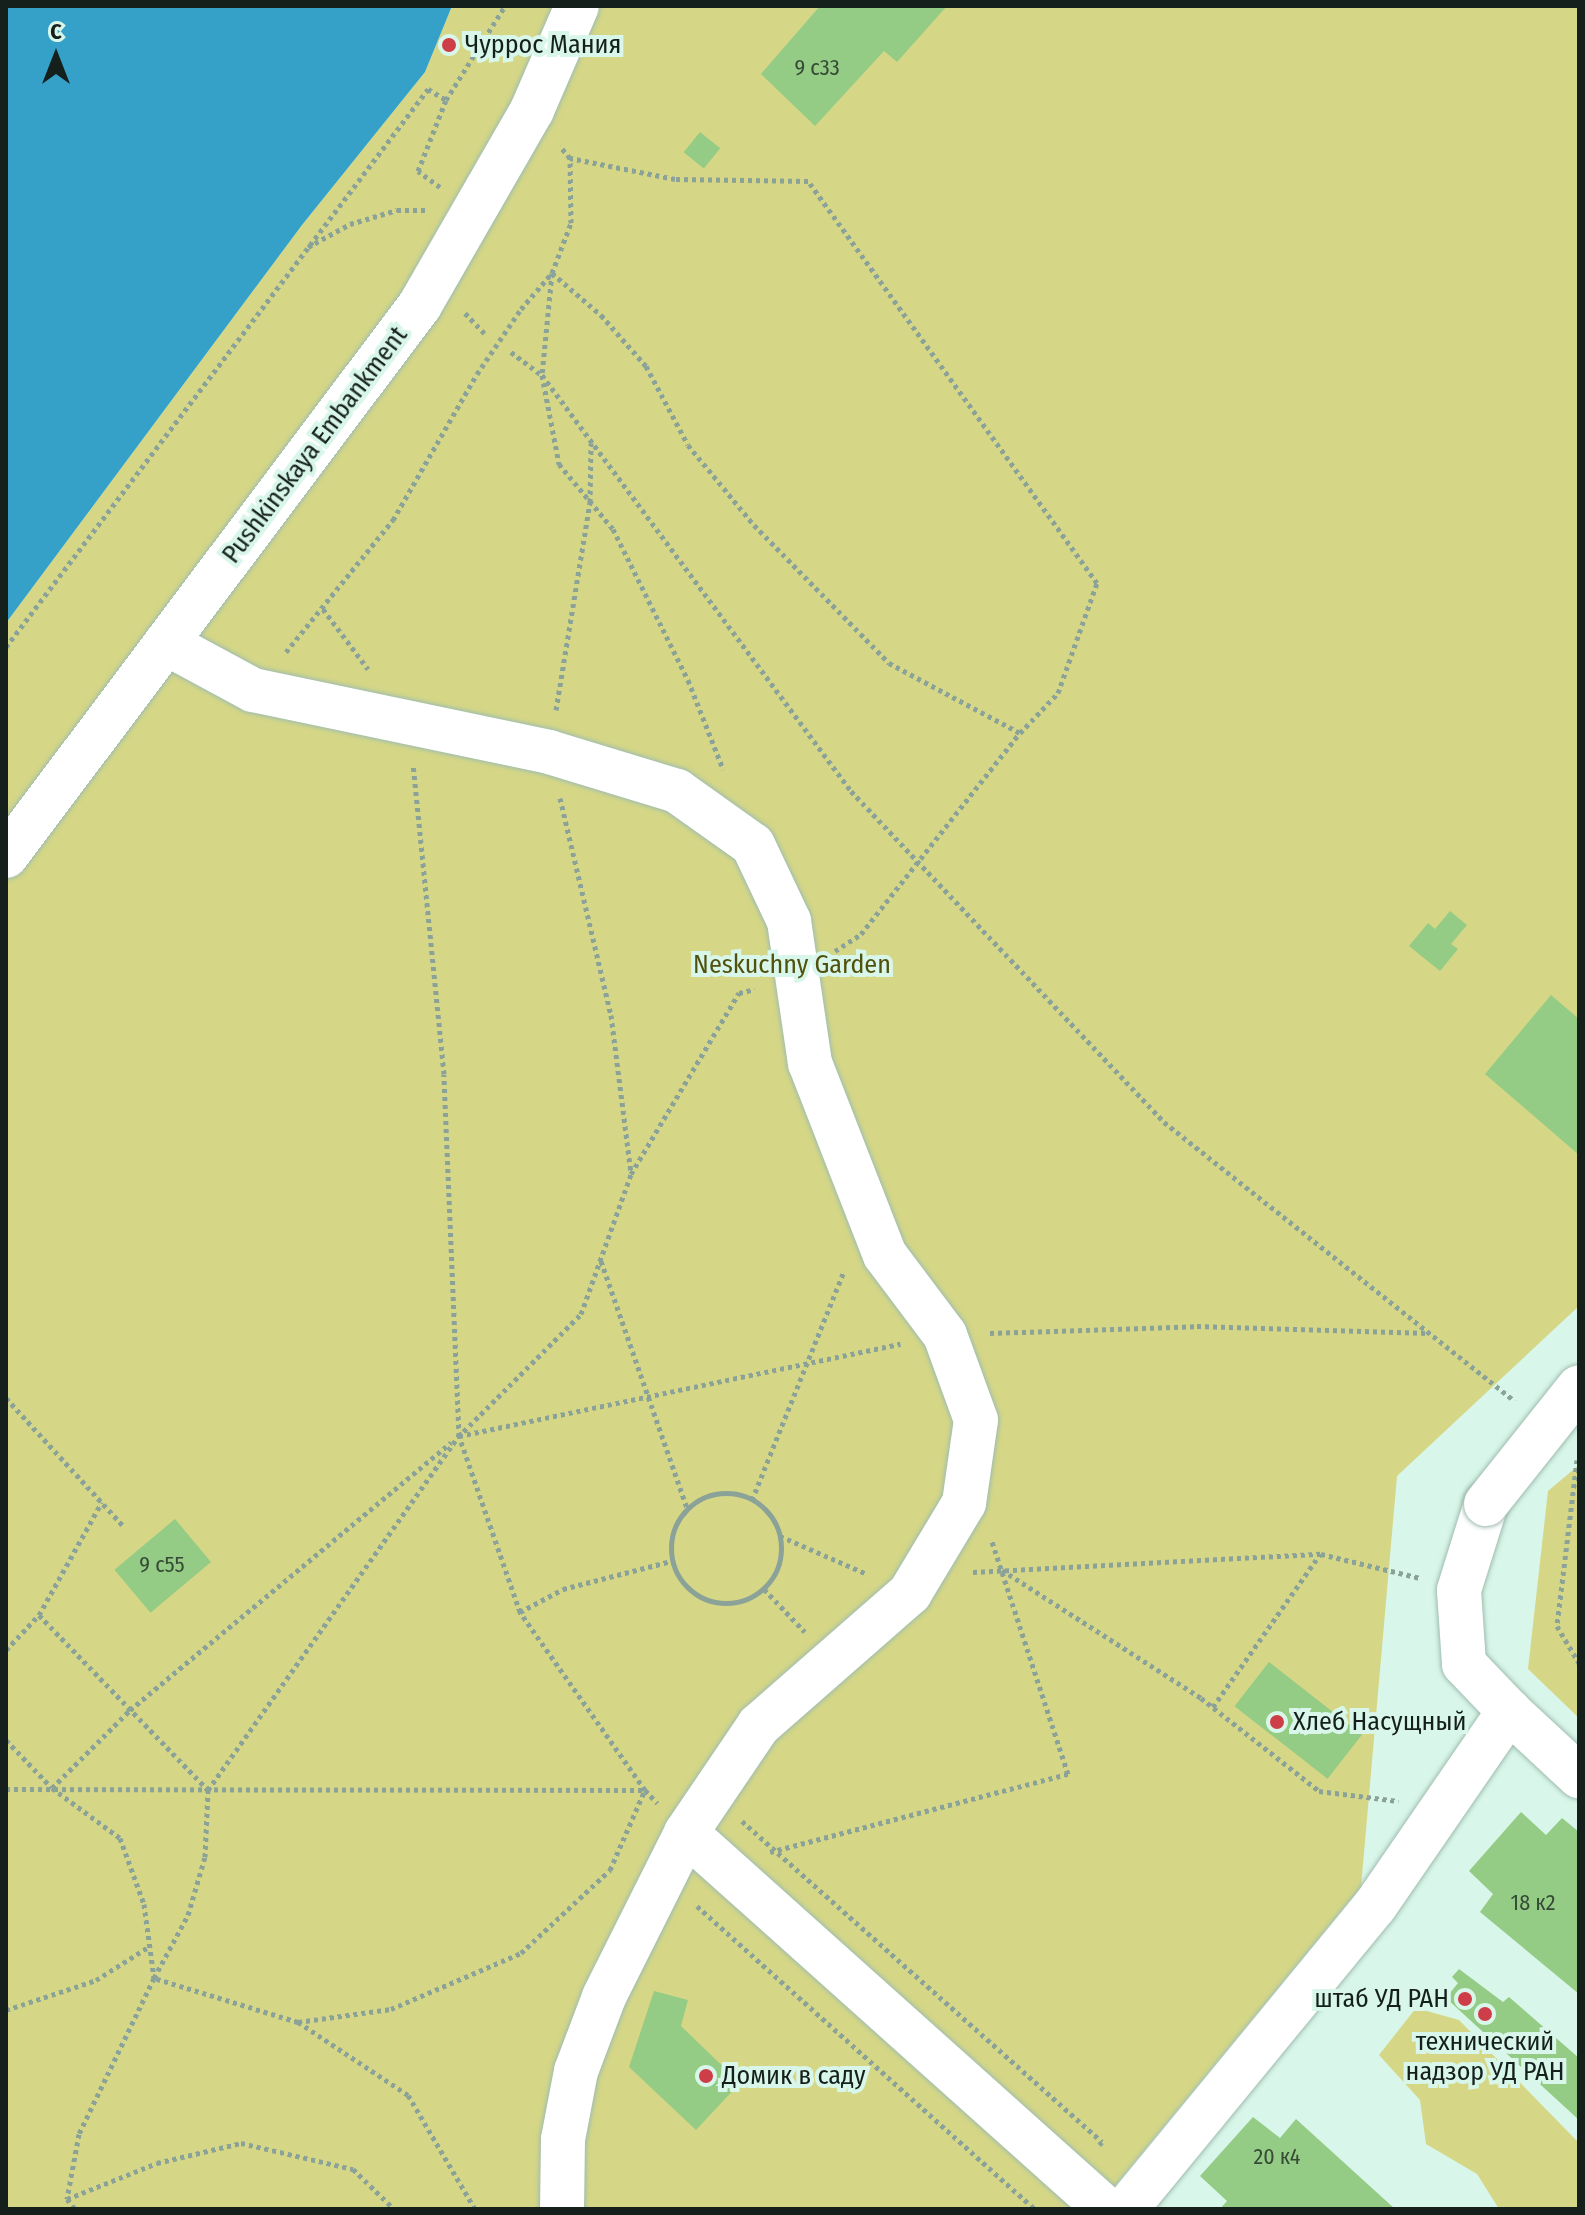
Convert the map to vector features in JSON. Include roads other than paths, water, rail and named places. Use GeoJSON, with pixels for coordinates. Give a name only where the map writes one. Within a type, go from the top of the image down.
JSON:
{"type":"FeatureCollection","features":[{"type":"Feature","properties":{"kind":"lane","name":"Pushkinskaya Embankment"},"geometry":{"type":"LineString","coordinates":[[6,856],[420,305],[532,110],[577,6]]}},
{"type":"Feature","properties":{"kind":"lane"},"geometry":{"type":"LineString","coordinates":[[166,643],[253,690],[549,752],[677,791],[753,845],[789,921],[810,1063],[885,1255],[945,1335],[976,1420],[964,1503],[910,1593],[835,1664],[759,1725],[686,1833],[604,1997],[576,2071],[563,2139],[562,2209]]}},
{"type":"Feature","properties":{"kind":"lane"},"geometry":{"type":"LineString","coordinates":[[1579,1387],[1486,1504],[1459,1590],[1464,1664],[1579,1776]]}},
{"type":"Feature","properties":{"kind":"lane"},"geometry":{"type":"LineString","coordinates":[[1126,2209],[1375,1906],[1509,1711]]}},
{"type":"Feature","properties":{"kind":"lane"},"geometry":{"type":"LineString","coordinates":[[686,1833],[1106,2209]]}},
{"type":"Feature","properties":{"kind":"water"},"geometry":{"type":"Polygon","coordinates":[[[6,6],[452,6],[425,72],[302,225],[6,623],[6,6]]]}},
{"type":"Feature","properties":{"kind":"place","name":"Чуррос Мания"},"geometry":{"type":"Point","coordinates":[449,45]}},
{"type":"Feature","properties":{"kind":"place","name":"Хлеб Насущный"},"geometry":{"type":"Point","coordinates":[1277,1722]}},
{"type":"Feature","properties":{"kind":"place","name":"штаб УД РАН"},"geometry":{"type":"Point","coordinates":[1465,1999]}},
{"type":"Feature","properties":{"kind":"place","name":"технический надзор УД РАН"},"geometry":{"type":"Point","coordinates":[1485,2014]}},
{"type":"Feature","properties":{"kind":"place","name":"Домик в саду"},"geometry":{"type":"Point","coordinates":[706,2076]}},
{"type":"Feature","properties":{"kind":"park label","name":"Neskuchny Garden"},"geometry":{"type":"Point","coordinates":[792,965]}}]}
